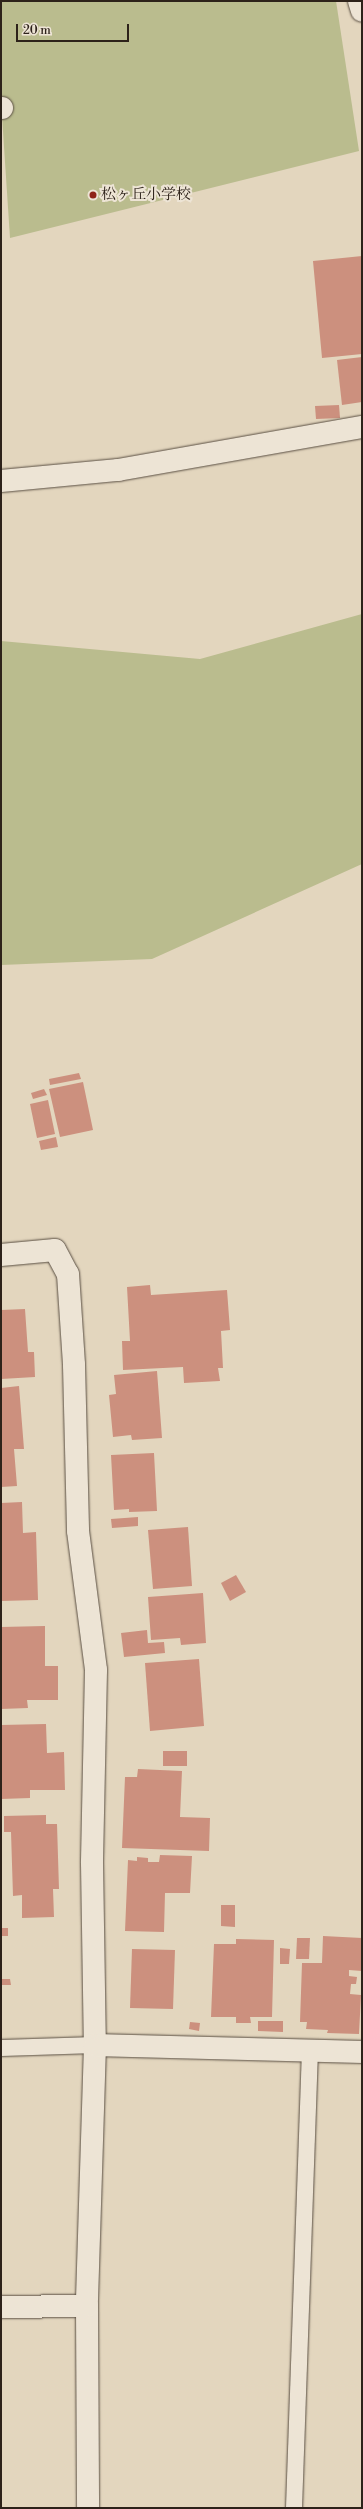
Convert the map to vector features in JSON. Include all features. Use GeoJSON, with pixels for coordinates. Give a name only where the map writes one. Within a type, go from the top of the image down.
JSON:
{"type":"FeatureCollection","features":[{"type":"Feature","properties":{"kind":"street"},"geometry":{"type":"LineString","coordinates":[[359,1],[362,11]]}},
{"type":"Feature","properties":{"kind":"street"},"geometry":{"type":"LineString","coordinates":[[1,481],[118,470],[362,426]]}},
{"type":"Feature","properties":{"kind":"street"},"geometry":{"type":"LineString","coordinates":[[1,1255],[56,1250],[68,1274],[74,1365],[78,1531],[96,1670],[92,1863],[95,2046],[87,2306],[88,2508]]}},
{"type":"Feature","properties":{"kind":"street"},"geometry":{"type":"LineString","coordinates":[[95,2046],[362,2052]]}},
{"type":"Feature","properties":{"kind":"street"},"geometry":{"type":"LineString","coordinates":[[1,2307],[87,2306]]}},
{"type":"Feature","properties":{"kind":"lane"},"geometry":{"type":"LineString","coordinates":[[1,2048],[95,2046]]}},
{"type":"Feature","properties":{"kind":"lane"},"geometry":{"type":"LineString","coordinates":[[294,2508],[310,2051]]}},
{"type":"Feature","properties":{"kind":"green space","name":"松ヶ丘小学校"},"geometry":{"type":"Polygon","coordinates":[[[1,1],[336,1],[359,151],[10,238],[1,101],[1,1]]]}},
{"type":"Feature","properties":{"kind":"green space"},"geometry":{"type":"Polygon","coordinates":[[[362,614],[362,864],[152,959],[1,965],[1,641],[200,659],[362,614]]]}},
{"type":"Feature","properties":{"kind":"building"},"geometry":{"type":"Polygon","coordinates":[[[362,256],[362,354],[322,358],[313,261],[362,256]]]}},
{"type":"Feature","properties":{"kind":"building"},"geometry":{"type":"Polygon","coordinates":[[[362,357],[362,402],[342,405],[337,360],[362,357]]]}},
{"type":"Feature","properties":{"kind":"building"},"geometry":{"type":"Polygon","coordinates":[[[339,405],[340,418],[316,419],[315,406],[339,405]]]}},
{"type":"Feature","properties":{"kind":"building"},"geometry":{"type":"Polygon","coordinates":[[[79,1073],[81,1079],[50,1085],[49,1079],[79,1073]]]}},
{"type":"Feature","properties":{"kind":"building"},"geometry":{"type":"Polygon","coordinates":[[[83,1082],[93,1130],[60,1137],[49,1089],[83,1082]]]}},
{"type":"Feature","properties":{"kind":"building"},"geometry":{"type":"Polygon","coordinates":[[[44,1089],[47,1095],[33,1099],[31,1093],[44,1089]]]}},
{"type":"Feature","properties":{"kind":"building"},"geometry":{"type":"Polygon","coordinates":[[[48,1100],[55,1134],[37,1138],[30,1104],[48,1100]]]}},
{"type":"Feature","properties":{"kind":"building"},"geometry":{"type":"Polygon","coordinates":[[[56,1137],[58,1147],[41,1150],[39,1141],[56,1137]]]}},
{"type":"Feature","properties":{"kind":"building"},"geometry":{"type":"Polygon","coordinates":[[[150,1285],[151,1295],[227,1290],[230,1330],[221,1331],[223,1368],[218,1368],[220,1381],[184,1383],[183,1367],[123,1370],[122,1341],[130,1341],[127,1287],[150,1285]]]}},
{"type":"Feature","properties":{"kind":"building"},"geometry":{"type":"Polygon","coordinates":[[[25,1309],[28,1352],[34,1352],[35,1377],[1,1379],[1,1310],[25,1309]]]}},
{"type":"Feature","properties":{"kind":"building"},"geometry":{"type":"Polygon","coordinates":[[[157,1371],[162,1438],[132,1440],[131,1435],[113,1437],[109,1395],[116,1394],[114,1375],[157,1371]]]}},
{"type":"Feature","properties":{"kind":"building"},"geometry":{"type":"Polygon","coordinates":[[[19,1386],[24,1449],[14,1449],[17,1486],[1,1487],[1,1388],[19,1386]]]}},
{"type":"Feature","properties":{"kind":"building"},"geometry":{"type":"Polygon","coordinates":[[[154,1453],[157,1511],[129,1512],[129,1509],[114,1510],[111,1455],[154,1453]]]}},
{"type":"Feature","properties":{"kind":"building"},"geometry":{"type":"Polygon","coordinates":[[[22,1502],[23,1533],[36,1532],[38,1600],[1,1601],[1,1503],[22,1502]]]}},
{"type":"Feature","properties":{"kind":"building"},"geometry":{"type":"Polygon","coordinates":[[[138,1517],[138,1526],[112,1528],[111,1519],[138,1517]]]}},
{"type":"Feature","properties":{"kind":"building"},"geometry":{"type":"Polygon","coordinates":[[[188,1527],[192,1586],[153,1589],[148,1530],[188,1527]]]}},
{"type":"Feature","properties":{"kind":"building"},"geometry":{"type":"Polygon","coordinates":[[[236,1575],[246,1592],[230,1601],[221,1583],[236,1575]]]}},
{"type":"Feature","properties":{"kind":"building"},"geometry":{"type":"Polygon","coordinates":[[[203,1593],[206,1643],[181,1645],[180,1638],[151,1640],[148,1597],[203,1593]]]}},
{"type":"Feature","properties":{"kind":"building"},"geometry":{"type":"Polygon","coordinates":[[[45,1626],[45,1666],[58,1666],[58,1700],[27,1700],[28,1708],[1,1709],[1,1627],[45,1626]]]}},
{"type":"Feature","properties":{"kind":"building"},"geometry":{"type":"Polygon","coordinates":[[[147,1630],[148,1643],[164,1642],[165,1653],[124,1657],[121,1633],[147,1630]]]}},
{"type":"Feature","properties":{"kind":"building"},"geometry":{"type":"Polygon","coordinates":[[[199,1659],[204,1726],[150,1731],[145,1663],[199,1659]]]}},
{"type":"Feature","properties":{"kind":"building"},"geometry":{"type":"Polygon","coordinates":[[[46,1724],[47,1753],[64,1752],[65,1790],[30,1790],[30,1798],[1,1799],[1,1725],[46,1724]]]}},
{"type":"Feature","properties":{"kind":"building"},"geometry":{"type":"Polygon","coordinates":[[[163,1751],[187,1751],[187,1766],[163,1766],[163,1751]]]}},
{"type":"Feature","properties":{"kind":"building"},"geometry":{"type":"Polygon","coordinates":[[[138,1769],[182,1771],[180,1817],[210,1818],[209,1851],[122,1848],[125,1777],[137,1777],[138,1769]]]}},
{"type":"Feature","properties":{"kind":"building"},"geometry":{"type":"Polygon","coordinates":[[[46,1815],[46,1824],[57,1824],[59,1889],[53,1889],[54,1917],[22,1918],[22,1895],[13,1896],[11,1832],[4,1832],[4,1816],[46,1815]]]}},
{"type":"Feature","properties":{"kind":"building"},"geometry":{"type":"Polygon","coordinates":[[[160,1855],[192,1856],[190,1893],[165,1893],[164,1932],[125,1931],[128,1860],[137,1861],[137,1857],[148,1858],[148,1862],[159,1862],[160,1855]]]}},
{"type":"Feature","properties":{"kind":"building"},"geometry":{"type":"Polygon","coordinates":[[[221,1905],[235,1905],[235,1927],[221,1926],[221,1905]]]}},
{"type":"Feature","properties":{"kind":"building"},"geometry":{"type":"Polygon","coordinates":[[[1,1928],[8,1928],[8,1936],[1,1936],[1,1928]]]}},
{"type":"Feature","properties":{"kind":"building"},"geometry":{"type":"Polygon","coordinates":[[[323,1936],[362,1938],[362,1971],[349,1970],[349,1976],[357,1977],[356,1984],[351,1984],[350,1994],[361,1995],[359,2034],[327,2033],[328,2030],[306,2029],[307,2022],[300,2022],[302,1963],[322,1963],[323,1936]]]}},
{"type":"Feature","properties":{"kind":"building"},"geometry":{"type":"Polygon","coordinates":[[[297,1938],[310,1938],[309,1959],[296,1959],[297,1938]]]}},
{"type":"Feature","properties":{"kind":"building"},"geometry":{"type":"Polygon","coordinates":[[[236,1939],[274,1940],[272,2017],[250,2017],[251,2023],[236,2023],[236,2017],[211,2017],[214,1944],[236,1944],[236,1939]]]}},
{"type":"Feature","properties":{"kind":"building"},"geometry":{"type":"Polygon","coordinates":[[[280,1948],[290,1949],[289,1964],[280,1964],[280,1948]]]}},
{"type":"Feature","properties":{"kind":"building"},"geometry":{"type":"Polygon","coordinates":[[[132,1949],[175,1950],[173,2009],[130,2008],[132,1949]]]}},
{"type":"Feature","properties":{"kind":"building"},"geometry":{"type":"Polygon","coordinates":[[[1,1979],[10,1979],[11,1985],[1,1985],[1,1979]]]}},
{"type":"Feature","properties":{"kind":"building"},"geometry":{"type":"Polygon","coordinates":[[[258,2021],[283,2021],[283,2032],[258,2031],[258,2021]]]}},
{"type":"Feature","properties":{"kind":"building"},"geometry":{"type":"Polygon","coordinates":[[[190,2022],[200,2023],[199,2031],[189,2029],[190,2022]]]}},
{"type":"Feature","properties":{"kind":"place","name":"松ヶ丘小学校"},"geometry":{"type":"Point","coordinates":[93,195]}}]}
